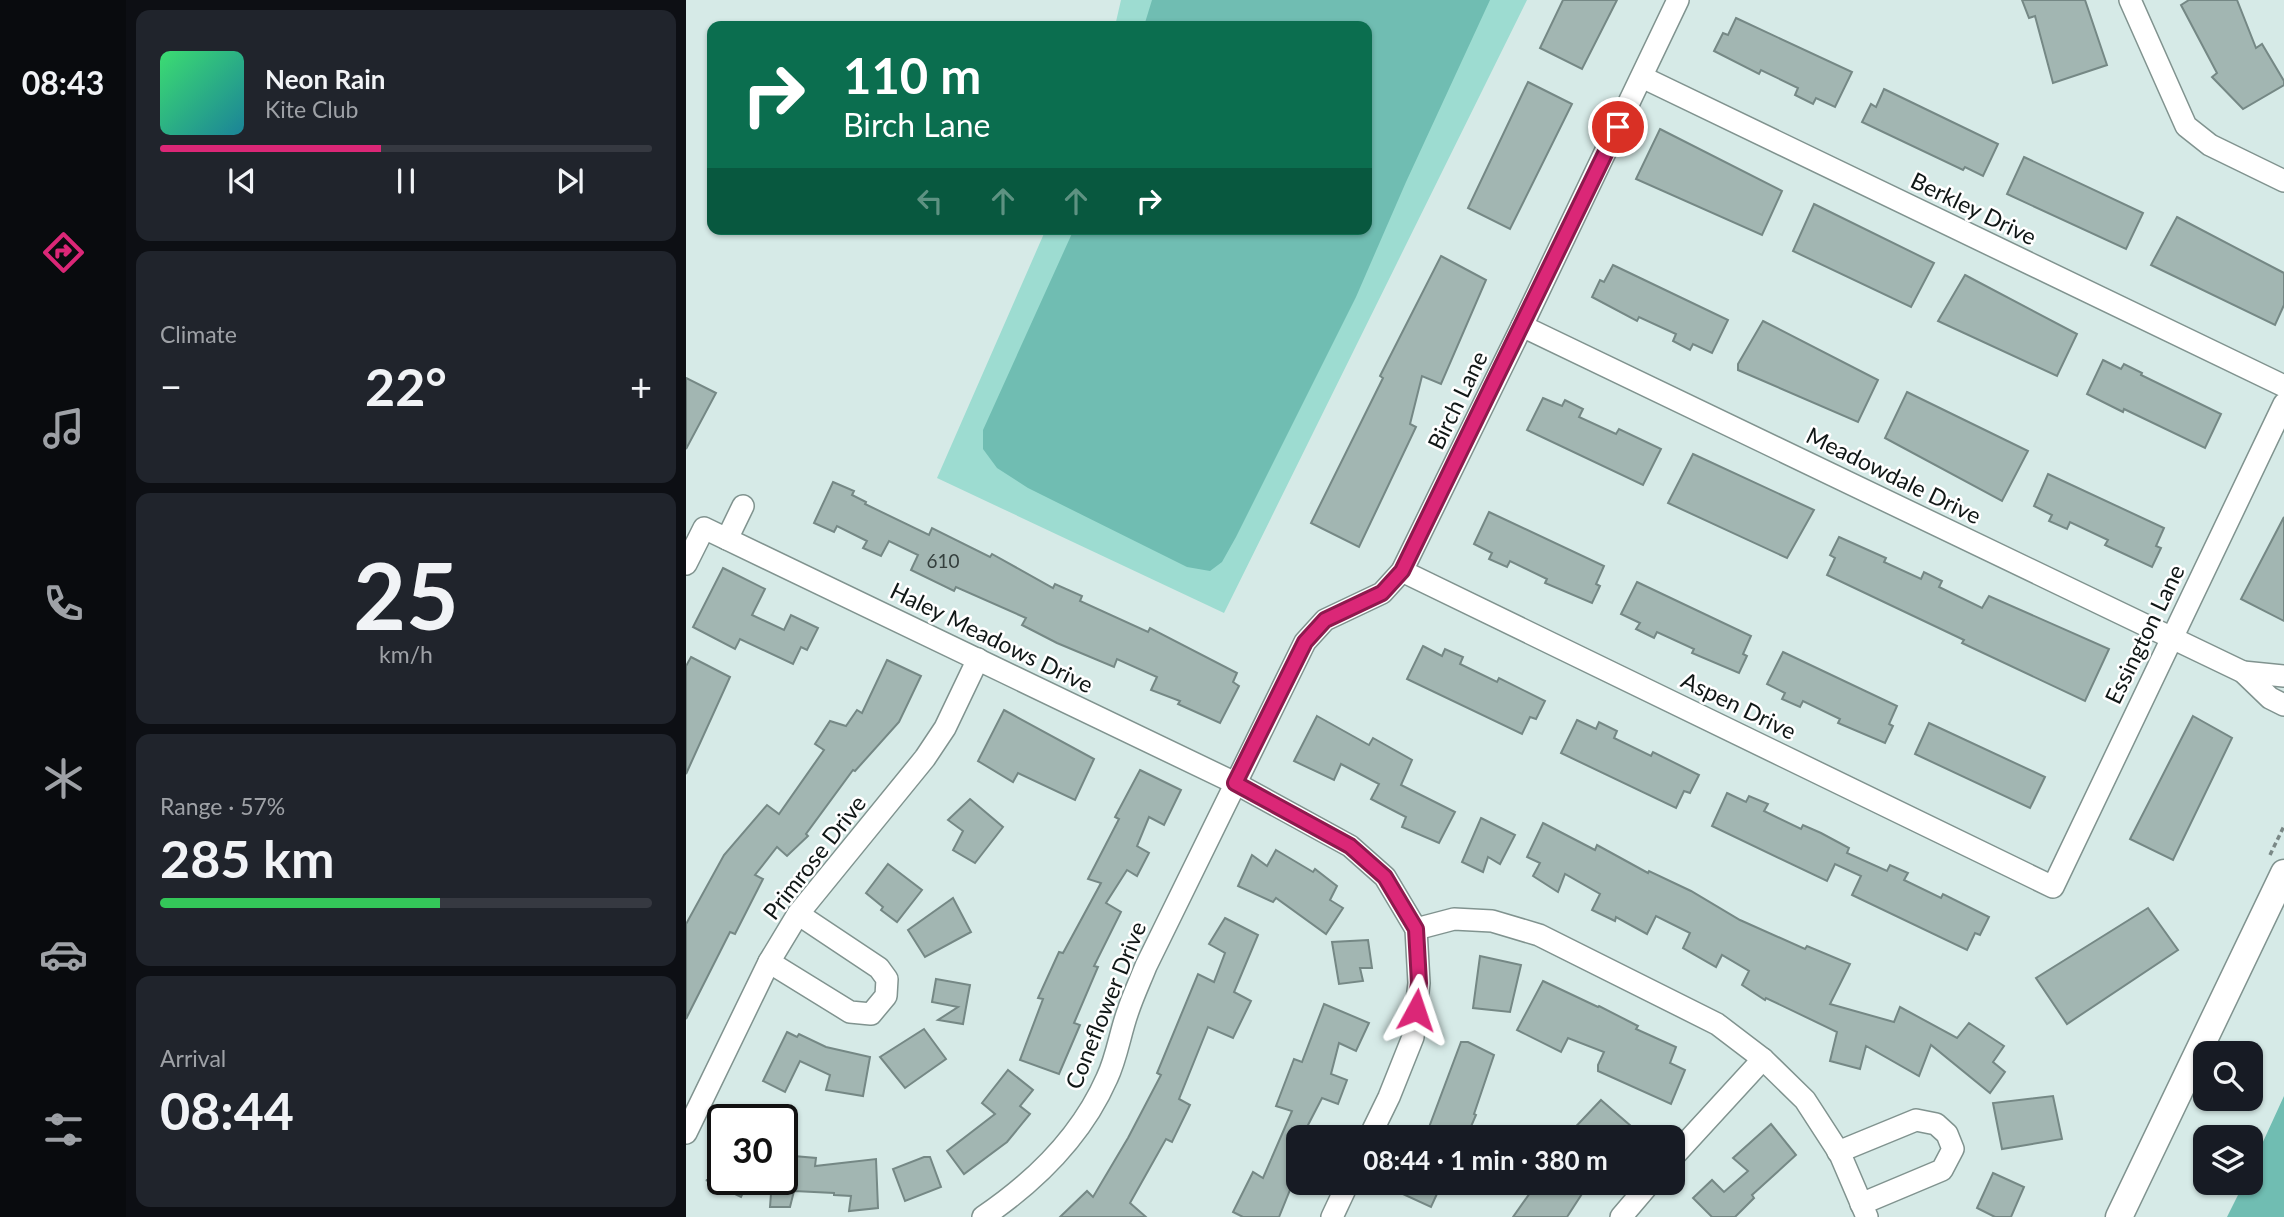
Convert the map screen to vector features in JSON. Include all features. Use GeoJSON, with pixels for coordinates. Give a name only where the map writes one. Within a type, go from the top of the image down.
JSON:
{"type":"FeatureCollection","features":[{"type":"Feature","properties":{"kind":"street","name":"Birch Lane"},"geometry":{"type":"LineString","coordinates":[[1235,783],[1305,642],[1325,620],[1382,593],[1402,571],[1678,0]]}},
{"type":"Feature","properties":{"kind":"street"},"geometry":{"type":"LineString","coordinates":[[2130,0],[2186,126],[2210,145],[2284,181]]}},
{"type":"Feature","properties":{"kind":"street","name":"Berkley Drive"},"geometry":{"type":"LineString","coordinates":[[1642,77],[2284,386]]}},
{"type":"Feature","properties":{"kind":"street","name":"Meadowdale Drive"},"geometry":{"type":"LineString","coordinates":[[1522,326],[2243,672],[2270,698],[2284,705]]}},
{"type":"Feature","properties":{"kind":"street","name":"Essington Lane"},"geometry":{"type":"LineString","coordinates":[[2053,887],[2284,404]]}},
{"type":"Feature","properties":{"kind":"street"},"geometry":{"type":"LineString","coordinates":[[727,539],[743,506]]}},
{"type":"Feature","properties":{"kind":"street","name":"Haley Meadows Drive"},"geometry":{"type":"LineString","coordinates":[[686,564],[704,528],[1235,783],[1350,846],[1385,877],[1416,929]]}},
{"type":"Feature","properties":{"kind":"street","name":"Aspen Drive"},"geometry":{"type":"LineString","coordinates":[[1402,571],[2053,887]]}},
{"type":"Feature","properties":{"kind":"street","name":"Primrose Drive"},"geometry":{"type":"LineString","coordinates":[[686,1133],[769,962],[798,914],[925,758],[945,728],[978,659]]}},
{"type":"Feature","properties":{"kind":"street","name":"Meadowdale Drive"},"geometry":{"type":"LineString","coordinates":[[2243,672],[2284,677]]}},
{"type":"Feature","properties":{"kind":"street","name":"Coneflower Drive"},"geometry":{"type":"LineString","coordinates":[[984,1217],[1016,1195],[1055,1158],[1090,1112],[1108,1076],[1146,966],[1235,783]]}},
{"type":"Feature","properties":{"kind":"street"},"geometry":{"type":"LineString","coordinates":[[2119,1217],[2284,873]]}},
{"type":"Feature","properties":{"kind":"street"},"geometry":{"type":"LineString","coordinates":[[769,962],[850,1013],[871,1014],[886,996],[887,979],[879,968],[798,914]]}},
{"type":"Feature","properties":{"kind":"street"},"geometry":{"type":"LineString","coordinates":[[1375,1125],[1413,1037],[1419,983],[1416,929],[1454,919],[1492,921],[1539,935],[1717,1024],[1763,1059],[1805,1100],[1838,1152],[1864,1211],[1942,1170],[1953,1149],[1947,1134],[1936,1124],[1916,1121],[1838,1152]]}},
{"type":"Feature","properties":{"kind":"street"},"geometry":{"type":"LineString","coordinates":[[1685,1144],[1763,1059]]}},
{"type":"Feature","properties":{"kind":"street"},"geometry":{"type":"LineString","coordinates":[[1332,1217],[1342,1195]]}},
{"type":"Feature","properties":{"kind":"street"},"geometry":{"type":"LineString","coordinates":[[1621,1217],[1640,1195]]}},
{"type":"Feature","properties":{"kind":"shaded area"},"geometry":{"type":"Polygon","coordinates":[[[1121,0],[1527,0],[1224,613],[937,478],[1043,235],[1372,235],[1372,21],[1116,21],[1121,0]]]}},
{"type":"Feature","properties":{"kind":"shaded area"},"geometry":{"type":"Polygon","coordinates":[[[1152,0],[1490,0],[1356,297],[1236,537],[1222,562],[1210,571],[1187,567],[1028,488],[997,468],[983,449],[983,430],[1071,235],[1372,235],[1372,21],[1146,21],[1152,0]]]}},
{"type":"Feature","properties":{"kind":"shaded area"},"geometry":{"type":"Polygon","coordinates":[[[2284,1096],[2284,1217],[2227,1217],[2238,1195],[2263,1195],[2263,1142],[2284,1096]]]}},
{"type":"Feature","properties":{"kind":"building"},"geometry":{"type":"Polygon","coordinates":[[[1563,0],[1617,0],[1582,69],[1540,48],[1563,0]]]}},
{"type":"Feature","properties":{"kind":"building"},"geometry":{"type":"Polygon","coordinates":[[[2022,0],[2085,0],[2107,65],[2053,83],[2035,16],[2029,18],[2022,0]]]}},
{"type":"Feature","properties":{"kind":"building"},"geometry":{"type":"Polygon","coordinates":[[[2189,0],[2237,0],[2256,48],[2262,44],[2284,85],[2243,109],[2212,77],[2217,73],[2181,5],[2189,0]]]}},
{"type":"Feature","properties":{"kind":"building"},"geometry":{"type":"Polygon","coordinates":[[[1736,18],[1852,72],[1835,107],[1816,98],[1813,104],[1795,95],[1798,88],[1761,70],[1759,74],[1714,51],[1723,33],[1728,35],[1736,18]]]}},
{"type":"Feature","properties":{"kind":"building"},"geometry":{"type":"Polygon","coordinates":[[[1528,82],[1572,104],[1510,229],[1468,208],[1528,82]]]}},
{"type":"Feature","properties":{"kind":"building"},"geometry":{"type":"Polygon","coordinates":[[[1884,89],[1998,144],[1983,176],[1965,167],[1963,170],[1862,122],[1871,104],[1876,107],[1884,89]]]}},
{"type":"Feature","properties":{"kind":"building"},"geometry":{"type":"Polygon","coordinates":[[[1660,129],[1782,191],[1762,235],[1636,179],[1660,129]]]}},
{"type":"Feature","properties":{"kind":"building"},"geometry":{"type":"Polygon","coordinates":[[[2024,157],[2143,213],[2126,249],[2007,194],[2024,157]]]}},
{"type":"Feature","properties":{"kind":"building"},"geometry":{"type":"Polygon","coordinates":[[[1814,204],[1934,263],[1911,307],[1793,251],[1814,204]]]}},
{"type":"Feature","properties":{"kind":"building"},"geometry":{"type":"Polygon","coordinates":[[[2177,217],[2284,273],[2284,305],[2275,325],[2151,265],[2177,217]]]}},
{"type":"Feature","properties":{"kind":"building"},"geometry":{"type":"Polygon","coordinates":[[[1441,256],[1486,280],[1441,384],[1422,376],[1410,424],[1416,427],[1359,547],[1311,523],[1383,378],[1380,376],[1441,256]]]}},
{"type":"Feature","properties":{"kind":"building"},"geometry":{"type":"Polygon","coordinates":[[[1613,265],[1728,320],[1712,353],[1693,344],[1690,350],[1673,341],[1676,334],[1639,317],[1637,321],[1592,297],[1600,280],[1604,282],[1613,265]]]}},
{"type":"Feature","properties":{"kind":"building"},"geometry":{"type":"Polygon","coordinates":[[[1965,275],[2077,334],[2057,376],[1938,321],[1965,275]]]}},
{"type":"Feature","properties":{"kind":"building"},"geometry":{"type":"Polygon","coordinates":[[[1763,321],[1878,380],[1858,422],[1738,370],[1738,364],[1763,321]]]}},
{"type":"Feature","properties":{"kind":"building"},"geometry":{"type":"Polygon","coordinates":[[[2103,360],[2121,369],[2124,364],[2221,414],[2205,448],[2087,394],[2103,360]]]}},
{"type":"Feature","properties":{"kind":"building"},"geometry":{"type":"Polygon","coordinates":[[[686,378],[716,393],[686,449],[686,378]]]}},
{"type":"Feature","properties":{"kind":"building"},"geometry":{"type":"Polygon","coordinates":[[[1907,392],[2028,451],[2002,501],[1885,438],[1907,392]]]}},
{"type":"Feature","properties":{"kind":"building"},"geometry":{"type":"Polygon","coordinates":[[[1543,398],[1562,406],[1565,400],[1583,409],[1579,417],[1616,434],[1619,429],[1661,449],[1643,485],[1527,430],[1543,398]]]}},
{"type":"Feature","properties":{"kind":"building"},"geometry":{"type":"Polygon","coordinates":[[[1693,454],[1814,510],[1787,558],[1668,503],[1693,454]]]}},
{"type":"Feature","properties":{"kind":"building"},"geometry":{"type":"Polygon","coordinates":[[[2048,474],[2164,528],[2156,546],[2161,548],[2152,567],[2105,545],[2108,540],[2070,522],[2067,529],[2049,521],[2052,515],[2034,506],[2048,474]]]}},
{"type":"Feature","properties":{"kind":"building"},"geometry":{"type":"Polygon","coordinates":[[[833,482],[854,491],[852,495],[866,502],[865,504],[929,535],[932,528],[990,557],[992,554],[1053,588],[1055,584],[1082,596],[1080,601],[1148,632],[1150,628],[1237,673],[1233,682],[1239,686],[1220,723],[1178,704],[1180,701],[1151,690],[1157,677],[1117,659],[1114,667],[1057,643],[1022,625],[1026,618],[956,587],[954,591],[911,570],[918,555],[889,541],[881,556],[863,548],[867,541],[837,526],[834,532],[814,523],[833,482]]]}},
{"type":"Feature","properties":{"kind":"building"},"geometry":{"type":"Polygon","coordinates":[[[1489,512],[1604,566],[1596,584],[1600,586],[1592,603],[1545,583],[1547,579],[1510,561],[1507,567],[1489,559],[1492,553],[1474,544],[1489,512]]]}},
{"type":"Feature","properties":{"kind":"building"},"geometry":{"type":"Polygon","coordinates":[[[2284,517],[2284,621],[2241,599],[2284,517]]]}},
{"type":"Feature","properties":{"kind":"building"},"geometry":{"type":"Polygon","coordinates":[[[1839,537],[1886,558],[1884,562],[1921,579],[1924,572],[1942,581],[1939,587],[1982,608],[1989,596],[2109,649],[2085,701],[1827,575],[1835,558],[1830,555],[1839,537]]]}},
{"type":"Feature","properties":{"kind":"building"},"geometry":{"type":"Polygon","coordinates":[[[723,568],[765,589],[752,615],[784,630],[791,615],[818,628],[807,650],[801,647],[793,664],[740,639],[735,649],[693,627],[723,568]]]}},
{"type":"Feature","properties":{"kind":"building"},"geometry":{"type":"Polygon","coordinates":[[[1637,582],[1751,636],[1743,654],[1747,656],[1739,673],[1692,653],[1694,649],[1657,632],[1654,638],[1636,629],[1640,623],[1621,614],[1637,582]]]}},
{"type":"Feature","properties":{"kind":"building"},"geometry":{"type":"Polygon","coordinates":[[[1423,646],[1442,656],[1445,649],[1463,657],[1460,664],[1497,682],[1499,678],[1545,701],[1536,719],[1530,717],[1522,734],[1407,679],[1423,646]]]}},
{"type":"Feature","properties":{"kind":"building"},"geometry":{"type":"Polygon","coordinates":[[[1783,652],[1897,706],[1889,724],[1893,726],[1885,743],[1838,723],[1840,719],[1803,701],[1800,707],[1782,699],[1785,693],[1767,684],[1783,652]]]}},
{"type":"Feature","properties":{"kind":"building"},"geometry":{"type":"Polygon","coordinates":[[[691,657],[730,677],[686,774],[686,666],[691,657]]]}},
{"type":"Feature","properties":{"kind":"building"},"geometry":{"type":"Polygon","coordinates":[[[887,660],[921,676],[899,722],[855,771],[853,770],[806,834],[808,836],[787,856],[777,847],[755,875],[763,879],[735,934],[730,932],[686,1019],[686,924],[724,855],[767,805],[779,814],[824,750],[815,744],[830,721],[846,726],[857,710],[862,713],[887,660]]]}},
{"type":"Feature","properties":{"kind":"building"},"geometry":{"type":"Polygon","coordinates":[[[1004,710],[1094,759],[1075,800],[1018,773],[1013,782],[978,761],[1004,710]]]}},
{"type":"Feature","properties":{"kind":"building"},"geometry":{"type":"Polygon","coordinates":[[[1317,716],[1369,745],[1373,738],[1412,760],[1401,785],[1455,812],[1439,843],[1402,827],[1406,817],[1371,799],[1379,784],[1341,764],[1334,780],[1294,761],[1317,716]]]}},
{"type":"Feature","properties":{"kind":"building"},"geometry":{"type":"Polygon","coordinates":[[[2193,716],[2232,738],[2173,860],[2130,839],[2193,716]]]}},
{"type":"Feature","properties":{"kind":"building"},"geometry":{"type":"Polygon","coordinates":[[[1577,720],[1596,729],[1599,722],[1617,731],[1614,738],[1651,756],[1653,752],[1699,775],[1690,793],[1684,791],[1676,808],[1561,753],[1577,720]]]}},
{"type":"Feature","properties":{"kind":"building"},"geometry":{"type":"Polygon","coordinates":[[[1929,723],[2045,777],[2030,808],[1915,754],[1929,723]]]}},
{"type":"Feature","properties":{"kind":"building"},"geometry":{"type":"Polygon","coordinates":[[[1140,770],[1181,790],[1164,825],[1149,817],[1137,846],[1149,853],[1137,876],[1127,870],[1106,903],[1121,912],[1094,966],[1098,967],[1074,1023],[1080,1025],[1059,1074],[1020,1060],[1043,999],[1038,998],[1059,952],[1063,953],[1101,883],[1088,879],[1119,819],[1115,817],[1140,770]]]}},
{"type":"Feature","properties":{"kind":"building"},"geometry":{"type":"Polygon","coordinates":[[[1727,793],[1746,802],[1749,796],[1768,804],[1764,811],[1801,829],[1803,825],[1821,833],[1849,848],[1847,853],[1887,871],[1890,865],[1908,873],[1904,880],[1941,898],[1943,894],[1989,917],[1980,935],[1975,933],[1967,950],[1852,895],[1861,876],[1835,864],[1827,881],[1712,826],[1727,793]]]}},
{"type":"Feature","properties":{"kind":"building"},"geometry":{"type":"Polygon","coordinates":[[[970,799],[1003,827],[975,863],[953,850],[963,831],[948,820],[970,799]]]}},
{"type":"Feature","properties":{"kind":"building"},"geometry":{"type":"Polygon","coordinates":[[[1481,818],[1515,835],[1500,864],[1488,857],[1483,872],[1462,862],[1481,818]]]}},
{"type":"Feature","properties":{"kind":"building"},"geometry":{"type":"Polygon","coordinates":[[[1543,823],[1595,850],[1597,845],[1648,873],[1649,871],[1691,891],[1740,920],[1805,949],[1807,946],[1850,964],[1830,1004],[1894,1022],[1900,1007],[1957,1038],[1969,1023],[2004,1046],[1993,1062],[2005,1072],[1990,1093],[1931,1045],[1919,1076],[1866,1046],[1860,1069],[1830,1061],[1837,1032],[1766,998],[1765,1000],[1742,985],[1749,971],[1722,955],[1716,967],[1683,948],[1690,933],[1656,916],[1647,934],[1616,917],[1615,921],[1592,910],[1600,894],[1565,874],[1558,892],[1533,876],[1540,863],[1527,857],[1543,823]]]}},
{"type":"Feature","properties":{"kind":"building"},"geometry":{"type":"Polygon","coordinates":[[[1276,850],[1313,872],[1315,869],[1337,886],[1330,900],[1343,908],[1326,934],[1276,898],[1273,902],[1238,886],[1252,855],[1267,866],[1276,850]]]}},
{"type":"Feature","properties":{"kind":"building"},"geometry":{"type":"Polygon","coordinates":[[[888,864],[922,890],[897,922],[881,910],[883,907],[866,893],[888,864]]]}},
{"type":"Feature","properties":{"kind":"building"},"geometry":{"type":"Polygon","coordinates":[[[953,898],[971,932],[925,957],[908,930],[953,898]]]}},
{"type":"Feature","properties":{"kind":"building"},"geometry":{"type":"Polygon","coordinates":[[[2148,908],[2178,950],[2067,1024],[2036,978],[2148,908]]]}},
{"type":"Feature","properties":{"kind":"building"},"geometry":{"type":"Polygon","coordinates":[[[1225,918],[1258,935],[1234,992],[1251,1001],[1233,1038],[1208,1027],[1179,1099],[1190,1105],[1172,1142],[1166,1139],[1130,1203],[1146,1217],[1060,1217],[1087,1191],[1093,1197],[1128,1138],[1161,1075],[1157,1073],[1198,974],[1214,982],[1225,953],[1209,944],[1225,918]]]}},
{"type":"Feature","properties":{"kind":"building"},"geometry":{"type":"Polygon","coordinates":[[[1368,940],[1372,968],[1360,968],[1363,981],[1339,984],[1332,942],[1368,940]]]}},
{"type":"Feature","properties":{"kind":"building"},"geometry":{"type":"Polygon","coordinates":[[[1480,956],[1521,965],[1510,1012],[1473,1008],[1480,956]]]}},
{"type":"Feature","properties":{"kind":"building"},"geometry":{"type":"Polygon","coordinates":[[[936,979],[970,985],[963,1024],[938,1020],[958,1007],[932,1002],[936,979]]]}},
{"type":"Feature","properties":{"kind":"building"},"geometry":{"type":"Polygon","coordinates":[[[1543,981],[1599,1006],[1638,1026],[1636,1029],[1676,1047],[1670,1063],[1685,1070],[1671,1104],[1598,1071],[1604,1052],[1568,1038],[1561,1052],[1517,1030],[1543,981]]]}},
{"type":"Feature","properties":{"kind":"building"},"geometry":{"type":"Polygon","coordinates":[[[1324,1004],[1369,1023],[1356,1051],[1339,1043],[1331,1074],[1347,1080],[1338,1104],[1322,1098],[1308,1125],[1286,1125],[1288,1195],[1279,1217],[1243,1217],[1233,1212],[1253,1172],[1263,1178],[1292,1111],[1276,1106],[1294,1059],[1302,1062],[1324,1004]]]}},
{"type":"Feature","properties":{"kind":"building"},"geometry":{"type":"Polygon","coordinates":[[[924,1029],[946,1059],[905,1088],[880,1057],[924,1029]]]}},
{"type":"Feature","properties":{"kind":"building"},"geometry":{"type":"Polygon","coordinates":[[[787,1032],[797,1037],[799,1034],[826,1047],[870,1057],[863,1096],[826,1090],[830,1075],[800,1061],[785,1092],[763,1081],[787,1032]]]}},
{"type":"Feature","properties":{"kind":"building"},"geometry":{"type":"Polygon","coordinates":[[[1461,1042],[1468,1042],[1494,1055],[1472,1125],[1430,1125],[1461,1042]]]}},
{"type":"Feature","properties":{"kind":"building"},"geometry":{"type":"Polygon","coordinates":[[[1008,1070],[1033,1090],[1020,1106],[1030,1114],[1007,1142],[964,1174],[947,1151],[995,1114],[982,1103],[1008,1070]]]}},
{"type":"Feature","properties":{"kind":"building"},"geometry":{"type":"Polygon","coordinates":[[[2053,1096],[2062,1139],[2002,1149],[1993,1103],[2053,1096]]]}},
{"type":"Feature","properties":{"kind":"building"},"geometry":{"type":"Polygon","coordinates":[[[1601,1100],[1630,1125],[1577,1125],[1601,1100]]]}},
{"type":"Feature","properties":{"kind":"building"},"geometry":{"type":"Polygon","coordinates":[[[1771,1124],[1796,1155],[1752,1195],[1754,1198],[1735,1217],[1712,1217],[1693,1198],[1712,1180],[1724,1192],[1748,1171],[1733,1158],[1771,1124]]]}},
{"type":"Feature","properties":{"kind":"building"},"geometry":{"type":"Polygon","coordinates":[[[798,1156],[816,1158],[815,1166],[876,1159],[878,1208],[849,1211],[851,1196],[798,1191],[798,1156]]]}},
{"type":"Feature","properties":{"kind":"building"},"geometry":{"type":"Polygon","coordinates":[[[930,1157],[941,1187],[905,1201],[893,1169],[930,1157]]]}},
{"type":"Feature","properties":{"kind":"building"},"geometry":{"type":"Polygon","coordinates":[[[1993,1173],[2024,1187],[2011,1217],[1995,1217],[1977,1208],[1993,1173]]]}},
{"type":"Feature","properties":{"kind":"building"},"geometry":{"type":"Polygon","coordinates":[[[771,1195],[793,1195],[790,1207],[770,1207],[771,1195]]]}},
{"type":"Feature","properties":{"kind":"building"},"geometry":{"type":"Polygon","coordinates":[[[1405,1195],[1436,1195],[1431,1207],[1405,1195]]]}},
{"type":"Feature","properties":{"kind":"building"},"geometry":{"type":"Polygon","coordinates":[[[1529,1195],[1581,1195],[1567,1217],[1513,1217],[1529,1195]]]}},
{"type":"Feature","properties":{"kind":"route"},"geometry":{"type":"LineString","coordinates":[[1416,1010],[1419,983],[1416,929],[1385,877],[1350,846],[1235,783],[1305,642],[1325,620],[1382,593],[1402,571],[1618,127]]}}]}
